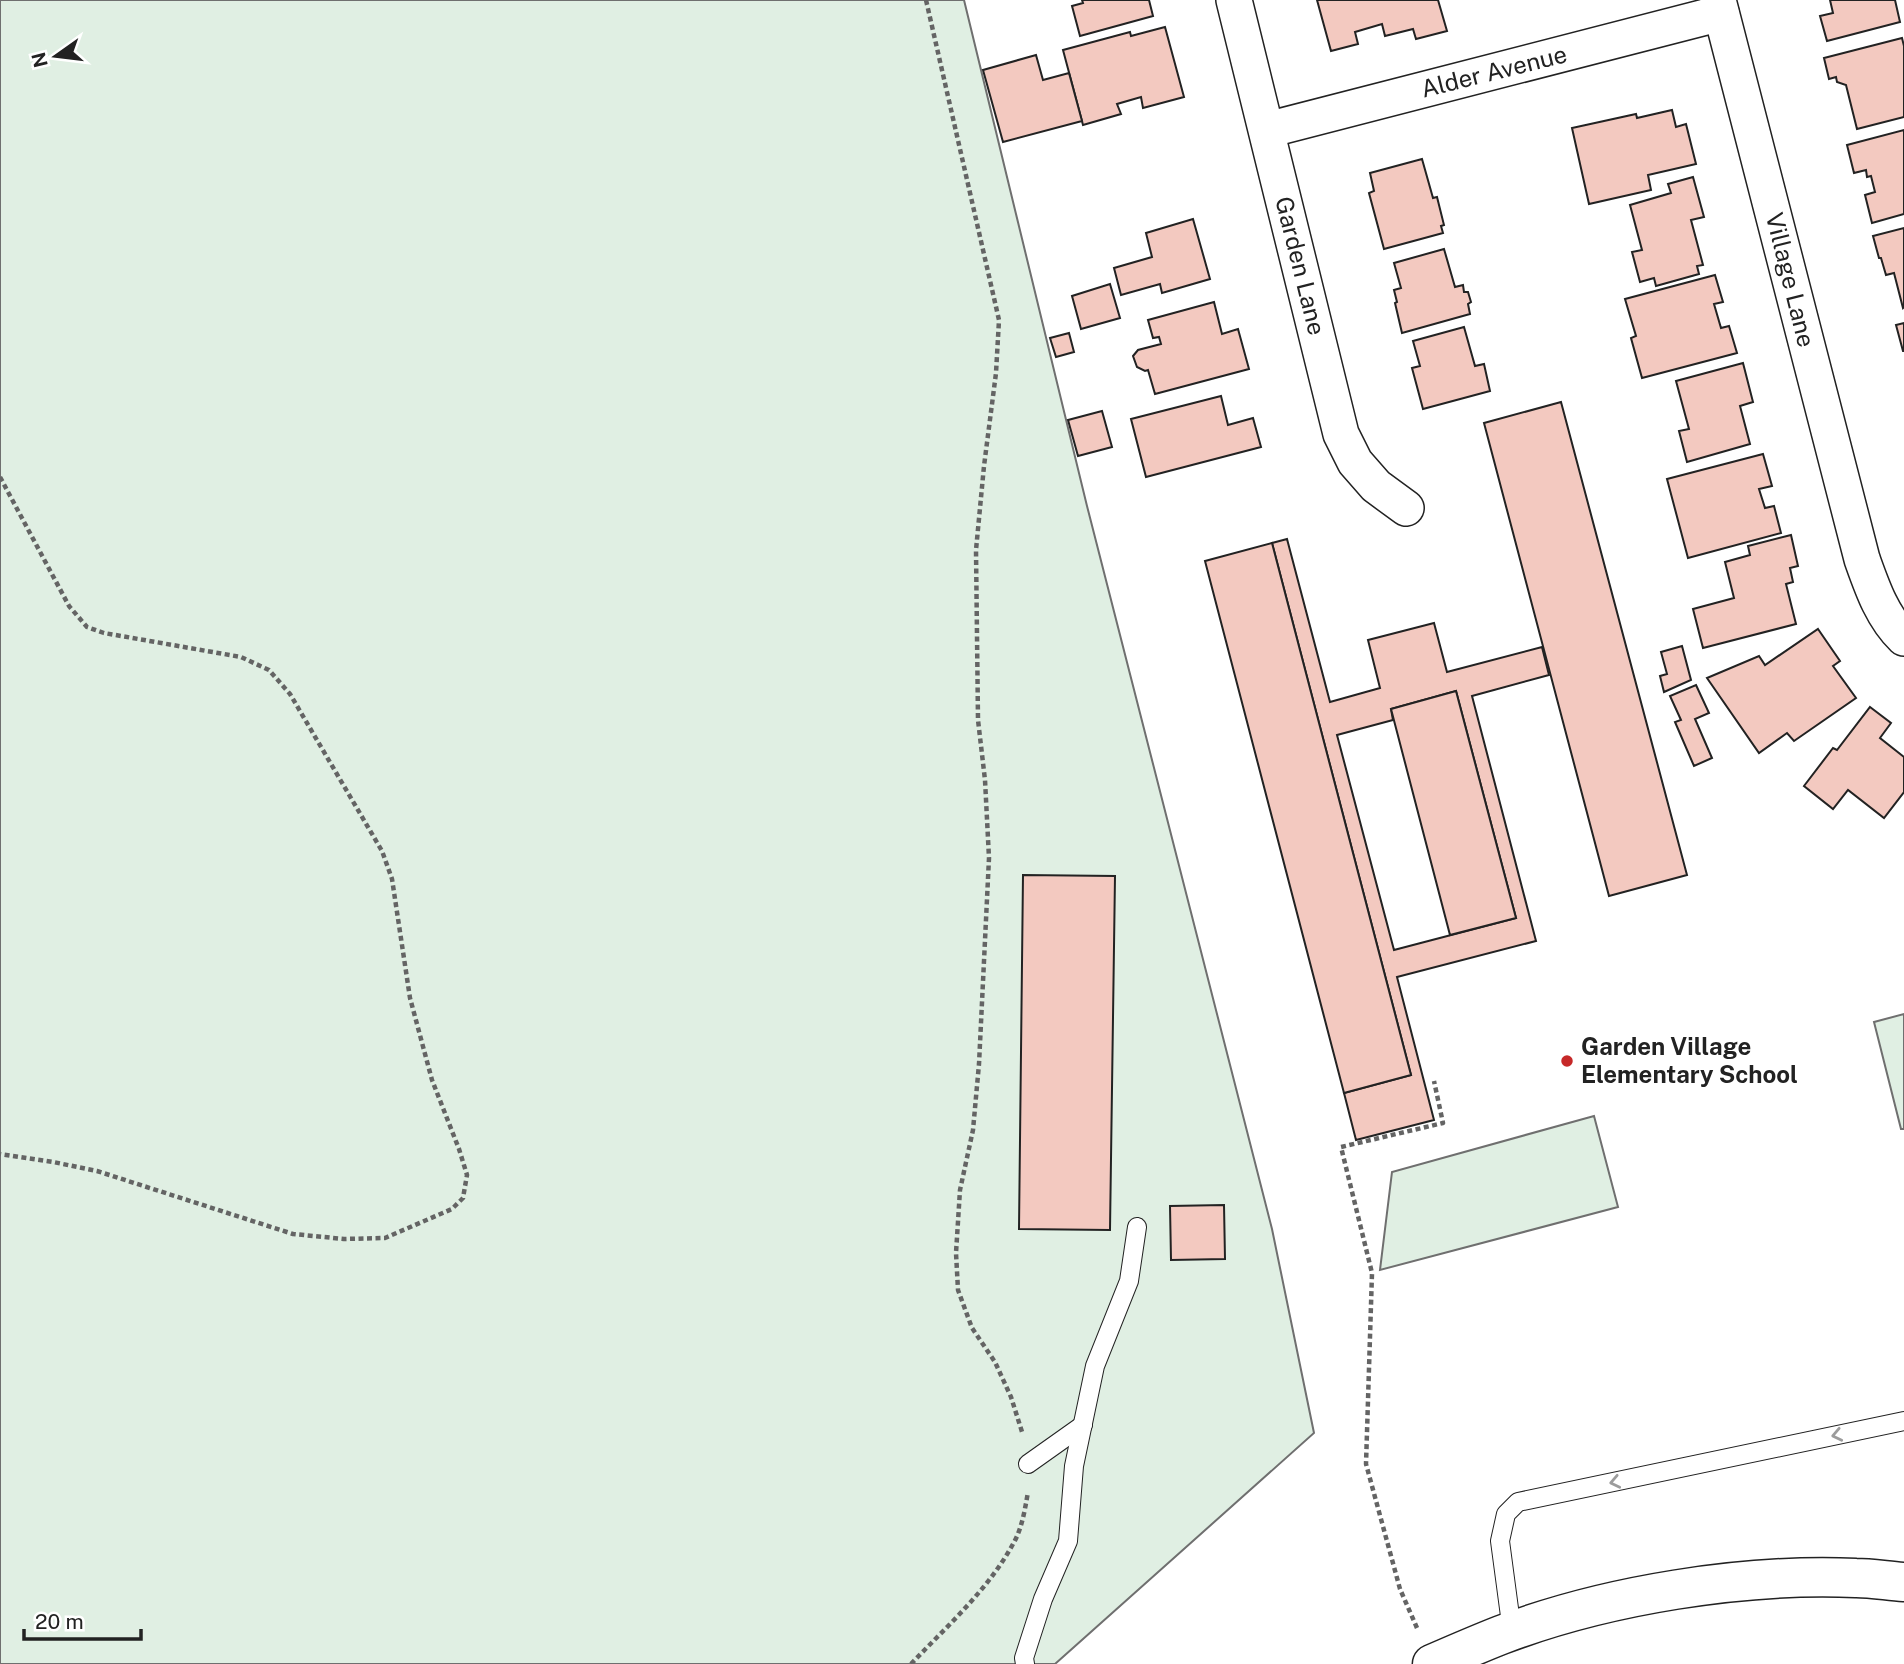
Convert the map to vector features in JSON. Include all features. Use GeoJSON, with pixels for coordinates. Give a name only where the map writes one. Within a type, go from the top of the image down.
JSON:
{"type":"FeatureCollection","features":[{"type":"Feature","properties":{"kind":"street","name":"Garden Lane"},"geometry":{"type":"LineString","coordinates":[[1234,0],[1341,434],[1355,462],[1376,486],[1406,508]]}},
{"type":"Feature","properties":{"kind":"street","name":"Alder Avenue"},"geometry":{"type":"LineString","coordinates":[[1267,130],[1720,6]]}},
{"type":"Feature","properties":{"kind":"street","name":"Village Lane"},"geometry":{"type":"LineString","coordinates":[[1720,6],[1862,559],[1875,597],[1897,632],[1904,638]]}},
{"type":"Feature","properties":{"kind":"street"},"geometry":{"type":"LineString","coordinates":[[1432,1664],[1512,1631],[1639,1596],[1713,1585],[1787,1579],[1856,1578],[1904,1582]]}},
{"type":"Feature","properties":{"kind":"lane"},"geometry":{"type":"LineString","coordinates":[[1025,1664],[1024,1658],[1043,1599],[1068,1541],[1074,1466],[1095,1366],[1129,1281],[1137,1227]]}},
{"type":"Feature","properties":{"kind":"lane"},"geometry":{"type":"LineString","coordinates":[[1512,1631],[1500,1541],[1506,1514],[1518,1502],[1904,1421]]}},
{"type":"Feature","properties":{"kind":"lane"},"geometry":{"type":"LineString","coordinates":[[1028,1464],[1083,1425]]}},
{"type":"Feature","properties":{"kind":"path"},"geometry":{"type":"LineString","coordinates":[[911,1664],[984,1587],[1014,1542],[1026,1507],[1030,1476],[1025,1442],[1011,1397],[995,1362],[972,1328],[958,1290],[956,1254],[960,1190],[973,1130],[979,1064],[989,858],[985,780],[978,720],[976,550],[996,373],[999,320],[926,0]]}},
{"type":"Feature","properties":{"kind":"path"},"geometry":{"type":"LineString","coordinates":[[0,477],[69,606],[87,627],[104,633],[241,657],[269,670],[290,694],[382,851],[392,879],[413,1010],[432,1080],[467,1175],[463,1198],[452,1209],[385,1238],[344,1239],[293,1234],[97,1171],[0,1154]]}},
{"type":"Feature","properties":{"kind":"path"},"geometry":{"type":"LineString","coordinates":[[1432,1664],[1399,1589],[1366,1464],[1372,1273],[1341,1147],[1443,1123],[1434,1081]]}},
{"type":"Feature","properties":{"kind":"green space"},"geometry":{"type":"Polygon","coordinates":[[[0,0],[964,0],[1087,506],[1272,1229],[1314,1433],[1055,1664],[0,1664],[0,0]]]}},
{"type":"Feature","properties":{"kind":"green space"},"geometry":{"type":"Polygon","coordinates":[[[1904,1014],[1904,1129],[1901,1129],[1874,1022],[1904,1014]]]}},
{"type":"Feature","properties":{"kind":"green space"},"geometry":{"type":"Polygon","coordinates":[[[1594,1116],[1618,1207],[1380,1270],[1392,1172],[1594,1116]]]}},
{"type":"Feature","properties":{"kind":"building"},"geometry":{"type":"Polygon","coordinates":[[[1082,0],[1149,0],[1153,16],[1080,36],[1072,6],[1083,3],[1082,0]]]}},
{"type":"Feature","properties":{"kind":"building"},"geometry":{"type":"Polygon","coordinates":[[[1317,0],[1438,0],[1447,31],[1416,39],[1413,29],[1385,36],[1382,24],[1355,32],[1358,44],[1331,51],[1317,0]]]}},
{"type":"Feature","properties":{"kind":"building"},"geometry":{"type":"Polygon","coordinates":[[[1830,0],[1895,0],[1900,22],[1827,41],[1820,16],[1833,13],[1830,0]]]}},
{"type":"Feature","properties":{"kind":"building"},"geometry":{"type":"Polygon","coordinates":[[[1165,27],[1184,97],[1143,108],[1141,97],[1117,104],[1121,114],[1083,125],[1063,50],[1130,32],[1131,36],[1165,27]]]}},
{"type":"Feature","properties":{"kind":"building"},"geometry":{"type":"Polygon","coordinates":[[[1902,38],[1904,117],[1857,129],[1846,85],[1837,82],[1836,77],[1829,79],[1824,58],[1902,38]]]}},
{"type":"Feature","properties":{"kind":"building"},"geometry":{"type":"Polygon","coordinates":[[[1036,55],[1043,80],[1069,73],[1082,121],[1003,142],[983,70],[1036,55]]]}},
{"type":"Feature","properties":{"kind":"building"},"geometry":{"type":"Polygon","coordinates":[[[1672,110],[1676,127],[1686,124],[1696,164],[1648,175],[1651,190],[1589,204],[1572,128],[1636,114],[1637,118],[1672,110]]]}},
{"type":"Feature","properties":{"kind":"building"},"geometry":{"type":"Polygon","coordinates":[[[1904,130],[1904,214],[1872,223],[1865,195],[1875,192],[1871,176],[1867,177],[1866,170],[1854,173],[1847,145],[1904,130]]]}},
{"type":"Feature","properties":{"kind":"building"},"geometry":{"type":"Polygon","coordinates":[[[1422,159],[1433,198],[1437,197],[1444,225],[1441,226],[1443,233],[1384,249],[1369,193],[1374,191],[1370,173],[1422,159]]]}},
{"type":"Feature","properties":{"kind":"building"},"geometry":{"type":"Polygon","coordinates":[[[1693,177],[1704,217],[1691,220],[1703,265],[1697,266],[1699,274],[1656,286],[1654,278],[1640,282],[1632,252],[1642,250],[1630,205],[1671,193],[1668,184],[1693,177]]]}},
{"type":"Feature","properties":{"kind":"building"},"geometry":{"type":"Polygon","coordinates":[[[1193,219],[1210,279],[1162,293],[1160,284],[1121,295],[1114,268],[1152,257],[1146,233],[1193,219]]]}},
{"type":"Feature","properties":{"kind":"building"},"geometry":{"type":"Polygon","coordinates":[[[1904,228],[1903,308],[1894,273],[1886,275],[1873,236],[1904,228]]]}},
{"type":"Feature","properties":{"kind":"building"},"geometry":{"type":"Polygon","coordinates":[[[1444,249],[1455,287],[1463,285],[1464,292],[1468,292],[1470,314],[1402,333],[1394,290],[1401,288],[1394,263],[1444,249]]]}},
{"type":"Feature","properties":{"kind":"building"},"geometry":{"type":"Polygon","coordinates":[[[1715,275],[1723,302],[1714,304],[1721,328],[1729,326],[1737,353],[1642,378],[1631,338],[1636,336],[1625,299],[1715,275]]]}},
{"type":"Feature","properties":{"kind":"building"},"geometry":{"type":"Polygon","coordinates":[[[1110,284],[1120,318],[1081,329],[1072,296],[1110,284]]]}},
{"type":"Feature","properties":{"kind":"building"},"geometry":{"type":"Polygon","coordinates":[[[1214,302],[1222,334],[1238,329],[1249,369],[1155,394],[1148,370],[1137,367],[1133,356],[1138,350],[1161,344],[1159,337],[1153,338],[1148,320],[1214,302]]]}},
{"type":"Feature","properties":{"kind":"building"},"geometry":{"type":"Polygon","coordinates":[[[1904,323],[1904,351],[1903,351],[1896,325],[1904,323]]]}},
{"type":"Feature","properties":{"kind":"building"},"geometry":{"type":"Polygon","coordinates":[[[1464,327],[1475,366],[1484,364],[1490,391],[1423,409],[1412,368],[1420,366],[1413,341],[1464,327]]]}},
{"type":"Feature","properties":{"kind":"building"},"geometry":{"type":"Polygon","coordinates":[[[1069,333],[1074,352],[1056,357],[1050,338],[1069,333]]]}},
{"type":"Feature","properties":{"kind":"building"},"geometry":{"type":"Polygon","coordinates":[[[1743,363],[1753,402],[1740,406],[1750,444],[1687,462],[1679,431],[1689,429],[1676,381],[1743,363]]]}},
{"type":"Feature","properties":{"kind":"building"},"geometry":{"type":"Polygon","coordinates":[[[1221,396],[1228,425],[1253,418],[1261,447],[1146,477],[1131,419],[1221,396]]]}},
{"type":"Feature","properties":{"kind":"building"},"geometry":{"type":"Polygon","coordinates":[[[1561,402],[1687,875],[1609,896],[1484,423],[1561,402]]]}},
{"type":"Feature","properties":{"kind":"building"},"geometry":{"type":"Polygon","coordinates":[[[1102,411],[1112,447],[1078,456],[1068,420],[1102,411]]]}},
{"type":"Feature","properties":{"kind":"building"},"geometry":{"type":"Polygon","coordinates":[[[1763,454],[1772,486],[1759,489],[1765,508],[1774,506],[1781,533],[1688,558],[1667,479],[1763,454]]]}},
{"type":"Feature","properties":{"kind":"building"},"geometry":{"type":"Polygon","coordinates":[[[1791,535],[1798,566],[1790,568],[1793,582],[1786,584],[1796,624],[1703,648],[1693,609],[1734,598],[1725,562],[1750,555],[1748,546],[1791,535]]]}},
{"type":"Feature","properties":{"kind":"building"},"geometry":{"type":"Polygon","coordinates":[[[1287,539],[1330,702],[1380,688],[1368,640],[1434,623],[1447,672],[1542,647],[1549,675],[1472,696],[1536,941],[1397,977],[1434,1120],[1356,1140],[1344,1093],[1411,1075],[1272,543],[1287,539]],[[1456,691],[1391,709],[1393,720],[1337,735],[1394,950],[1516,918],[1456,691]]]}},
{"type":"Feature","properties":{"kind":"building"},"geometry":{"type":"Polygon","coordinates":[[[1272,543],[1411,1075],[1344,1093],[1205,561],[1272,543]]]}},
{"type":"Feature","properties":{"kind":"building"},"geometry":{"type":"Polygon","coordinates":[[[1818,629],[1840,661],[1833,666],[1856,698],[1794,741],[1787,733],[1759,753],[1707,678],[1759,656],[1765,665],[1818,629]]]}},
{"type":"Feature","properties":{"kind":"building"},"geometry":{"type":"Polygon","coordinates":[[[1682,646],[1691,680],[1664,692],[1660,676],[1667,674],[1661,652],[1682,646]]]}},
{"type":"Feature","properties":{"kind":"building"},"geometry":{"type":"Polygon","coordinates":[[[1696,685],[1709,713],[1695,719],[1712,758],[1694,766],[1675,722],[1681,720],[1670,696],[1696,685]]]}},
{"type":"Feature","properties":{"kind":"building"},"geometry":{"type":"Polygon","coordinates":[[[1456,691],[1516,918],[1450,935],[1391,709],[1456,691]]]}},
{"type":"Feature","properties":{"kind":"building"},"geometry":{"type":"Polygon","coordinates":[[[1870,707],[1891,723],[1880,738],[1904,757],[1904,792],[1884,818],[1848,790],[1833,809],[1804,786],[1833,748],[1837,750],[1870,707]]]}},
{"type":"Feature","properties":{"kind":"building"},"geometry":{"type":"Polygon","coordinates":[[[1023,875],[1115,876],[1110,1230],[1019,1229],[1023,875]]]}},
{"type":"Feature","properties":{"kind":"building"},"geometry":{"type":"Polygon","coordinates":[[[1224,1205],[1225,1259],[1171,1260],[1170,1206],[1224,1205]]]}},
{"type":"Feature","properties":{"kind":"place","name":"Garden Village Elementary School"},"geometry":{"type":"Point","coordinates":[1567,1061]}}]}
